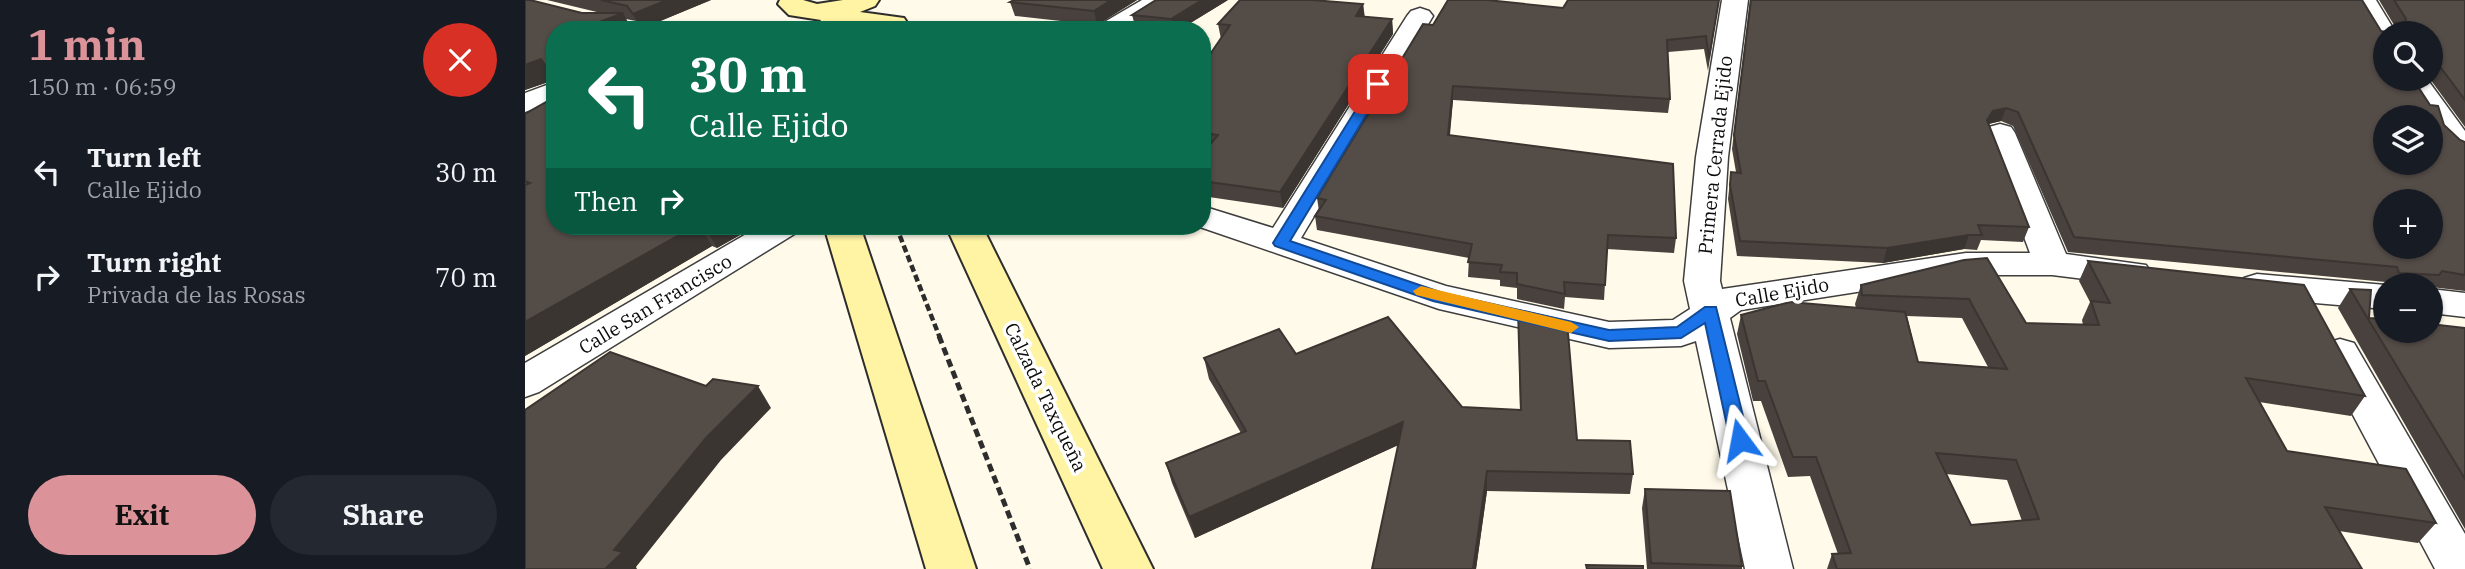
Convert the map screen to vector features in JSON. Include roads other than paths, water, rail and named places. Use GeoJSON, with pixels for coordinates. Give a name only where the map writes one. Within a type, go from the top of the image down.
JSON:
{"type":"FeatureCollection","features":[{"type":"Feature","properties":{"kind":"main road"},"geometry":{"type":"LineString","coordinates":[[793,11],[823,11],[866,0]]}},
{"type":"Feature","properties":{"kind":"main road"},"geometry":{"type":"LineString","coordinates":[[854,21],[891,18]]}},
{"type":"Feature","properties":{"kind":"main road"},"geometry":{"type":"LineString","coordinates":[[845,235],[951,569]]}},
{"type":"Feature","properties":{"kind":"main road","name":"Calzada Taxqueña"},"geometry":{"type":"LineString","coordinates":[[968,235],[1128,569]]}},
{"type":"Feature","properties":{"kind":"street"},"geometry":{"type":"LineString","coordinates":[[1125,21],[1160,0]]}},
{"type":"Feature","properties":{"kind":"street","name":"Primera Cerrada Ejido"},"geometry":{"type":"LineString","coordinates":[[1735,0],[1712,157],[1702,281],[1769,569]]}},
{"type":"Feature","properties":{"kind":"street"},"geometry":{"type":"LineString","coordinates":[[2364,0],[2376,21]]}},
{"type":"Feature","properties":{"kind":"street"},"geometry":{"type":"LineString","coordinates":[[1281,243],[1420,16]]}},
{"type":"Feature","properties":{"kind":"street"},"geometry":{"type":"LineString","coordinates":[[2421,91],[2448,132],[2465,148]]}},
{"type":"Feature","properties":{"kind":"street"},"geometry":{"type":"LineString","coordinates":[[525,103],[546,94]]}},
{"type":"Feature","properties":{"kind":"street"},"geometry":{"type":"LineString","coordinates":[[2000,133],[2052,264]]}},
{"type":"Feature","properties":{"kind":"street","name":"Calle Ejido"},"geometry":{"type":"LineString","coordinates":[[1211,219],[1439,297],[1609,335],[1681,332],[1731,299],[1966,264],[2052,264],[2172,277]]}},
{"type":"Feature","properties":{"kind":"street","name":"Calle San Francisco"},"geometry":{"type":"LineString","coordinates":[[525,383],[769,235]]}},
{"type":"Feature","properties":{"kind":"street"},"geometry":{"type":"LineString","coordinates":[[2226,283],[2373,296]]}},
{"type":"Feature","properties":{"kind":"street"},"geometry":{"type":"LineString","coordinates":[[2306,291],[2460,569]]}},
{"type":"Feature","properties":{"kind":"street"},"geometry":{"type":"LineString","coordinates":[[2443,302],[2465,305]]}}]}
